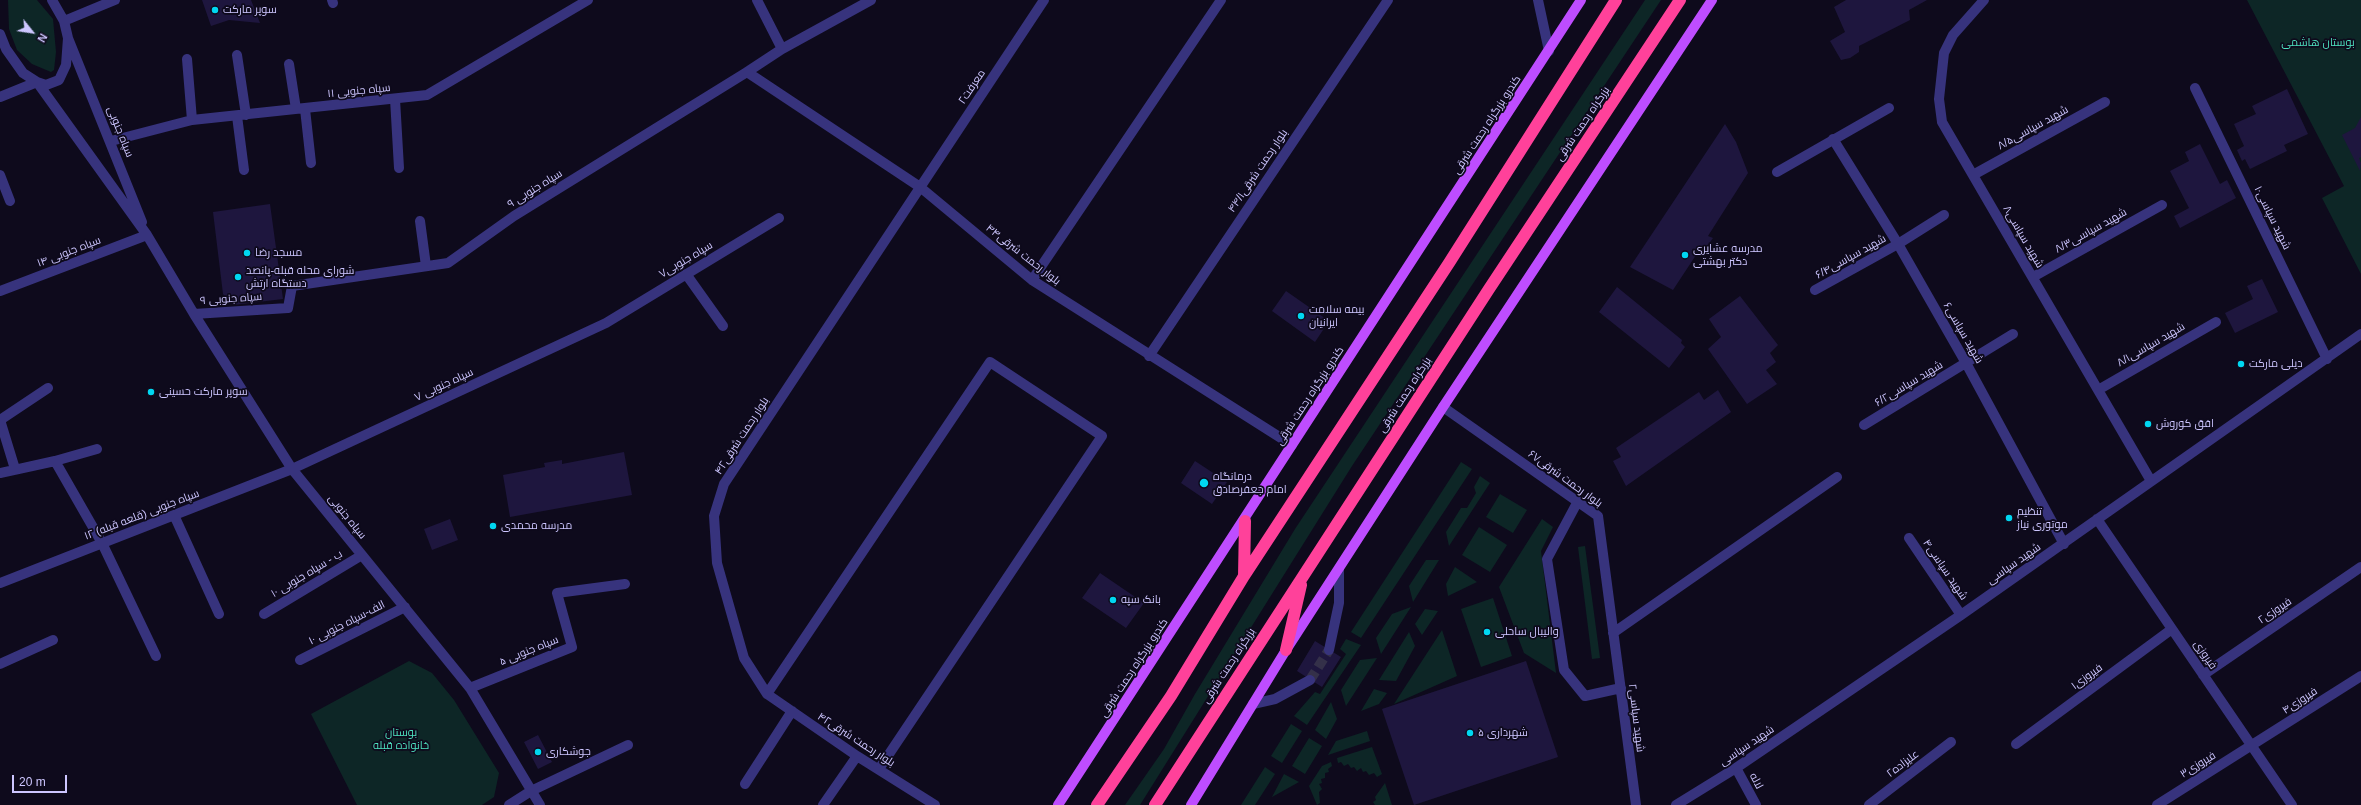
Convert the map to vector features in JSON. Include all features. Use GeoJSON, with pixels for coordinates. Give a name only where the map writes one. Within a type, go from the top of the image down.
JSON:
{"type":"FeatureCollection","features":[{"type":"Feature","properties":{"kind":"highway"},"geometry":{"type":"LineString","coordinates":[[1097,805],[1171,696],[1244,576],[1449,263],[1616,0]]}},
{"type":"Feature","properties":{"kind":"highway","name":"بزرگراه رحمت شرقی"},"geometry":{"type":"LineString","coordinates":[[1155,805],[1489,289],[1680,0]]}},
{"type":"Feature","properties":{"kind":"highway"},"geometry":{"type":"LineString","coordinates":[[1665,23],[1688,0]]}},
{"type":"Feature","properties":{"kind":"highway"},"geometry":{"type":"LineString","coordinates":[[1244,576],[1245,521]]}},
{"type":"Feature","properties":{"kind":"highway"},"geometry":{"type":"LineString","coordinates":[[1286,650],[1302,578]]}},
{"type":"Feature","properties":{"kind":"main road","name":"کندرو بزرگراه رحمت شرقی"},"geometry":{"type":"LineString","coordinates":[[1058,805],[1245,521],[1581,0]]}},
{"type":"Feature","properties":{"kind":"main road"},"geometry":{"type":"LineString","coordinates":[[1191,805],[1286,650],[1443,407],[1712,0]]}},
{"type":"Feature","properties":{"kind":"street"},"geometry":{"type":"LineString","coordinates":[[0,97],[37,82],[46,84],[59,80],[66,64],[68,38],[64,22],[52,0]]}},
{"type":"Feature","properties":{"kind":"street"},"geometry":{"type":"LineString","coordinates":[[94,8],[103,0]]}},
{"type":"Feature","properties":{"kind":"street"},"geometry":{"type":"LineString","coordinates":[[64,22],[115,0]]}},
{"type":"Feature","properties":{"kind":"street","name":"۱۱ سپاه جنوبی"},"geometry":{"type":"LineString","coordinates":[[111,141],[192,120],[427,95],[588,0]]}},
{"type":"Feature","properties":{"kind":"street"},"geometry":{"type":"LineString","coordinates":[[757,0],[782,49]]}},
{"type":"Feature","properties":{"kind":"street","name":"۹ سپاه جنوبی"},"geometry":{"type":"LineString","coordinates":[[194,314],[288,308],[292,286],[448,263],[514,216],[748,72],[782,49],[871,0]]}},
{"type":"Feature","properties":{"kind":"street","name":"معرفت۲"},"geometry":{"type":"LineString","coordinates":[[920,187],[1044,0]]}},
{"type":"Feature","properties":{"kind":"street"},"geometry":{"type":"LineString","coordinates":[[1032,280],[1221,0]]}},
{"type":"Feature","properties":{"kind":"street","name":"بلوار رحمت شرقی۴۴/۱"},"geometry":{"type":"LineString","coordinates":[[1149,356],[1388,0]]}},
{"type":"Feature","properties":{"kind":"street"},"geometry":{"type":"LineString","coordinates":[[1538,0],[1549,51]]}},
{"type":"Feature","properties":{"kind":"street","name":"شهید سپاسی۸"},"geometry":{"type":"LineString","coordinates":[[1984,0],[1953,34],[1944,53],[1939,93],[1942,122],[2151,481]]}},
{"type":"Feature","properties":{"kind":"street","name":"سپاه جنوبی"},"geometry":{"type":"LineString","coordinates":[[0,34],[12,61],[23,73],[37,82],[148,235],[194,314],[292,469],[470,688],[540,805]]}},
{"type":"Feature","properties":{"kind":"street","name":"سپاه جنوبی"},"geometry":{"type":"LineString","coordinates":[[68,38],[148,235]]}},
{"type":"Feature","properties":{"kind":"street"},"geometry":{"type":"LineString","coordinates":[[237,55],[242,115],[244,170]]}},
{"type":"Feature","properties":{"kind":"street"},"geometry":{"type":"LineString","coordinates":[[187,58],[192,120]]}},
{"type":"Feature","properties":{"kind":"street"},"geometry":{"type":"LineString","coordinates":[[289,64],[311,163]]}},
{"type":"Feature","properties":{"kind":"street","name":"۴۴بلوار رحمت شرقی"},"geometry":{"type":"LineString","coordinates":[[748,72],[920,187],[1032,280],[1292,446]]}},
{"type":"Feature","properties":{"kind":"street","name":"شهید سپاسی۱۰"},"geometry":{"type":"LineString","coordinates":[[2195,88],[2327,358]]}},
{"type":"Feature","properties":{"kind":"street"},"geometry":{"type":"LineString","coordinates":[[395,99],[399,168]]}},
{"type":"Feature","properties":{"kind":"street","name":"شهید سپاسی۸/۵"},"geometry":{"type":"LineString","coordinates":[[1973,175],[2105,102]]}},
{"type":"Feature","properties":{"kind":"street"},"geometry":{"type":"LineString","coordinates":[[1777,172],[1889,108]]}},
{"type":"Feature","properties":{"kind":"street","name":"شهید سپاسی۶"},"geometry":{"type":"LineString","coordinates":[[1833,139],[1898,244],[1966,363],[2064,544]]}},
{"type":"Feature","properties":{"kind":"street"},"geometry":{"type":"LineString","coordinates":[[0,175],[10,201]]}},
{"type":"Feature","properties":{"kind":"street","name":"بلوار رحمت شرقی۴۲"},"geometry":{"type":"LineString","coordinates":[[920,187],[724,484],[714,516],[717,563],[744,658],[767,694],[857,756],[935,805]]}},
{"type":"Feature","properties":{"kind":"street","name":"شهید سپاسی۸/۳"},"geometry":{"type":"LineString","coordinates":[[2033,277],[2162,205]]}},
{"type":"Feature","properties":{"kind":"street","name":"شهید سپاسی۶/۴"},"geometry":{"type":"LineString","coordinates":[[1815,290],[1898,244],[1944,215]]}},
{"type":"Feature","properties":{"kind":"street","name":"سپاه جنوبی۷"},"geometry":{"type":"LineString","coordinates":[[606,323],[779,218]]}},
{"type":"Feature","properties":{"kind":"street"},"geometry":{"type":"LineString","coordinates":[[420,221],[426,266]]}},
{"type":"Feature","properties":{"kind":"street","name":"۱۴ سپاه جنوبی"},"geometry":{"type":"LineString","coordinates":[[0,291],[148,235]]}},
{"type":"Feature","properties":{"kind":"street"},"geometry":{"type":"LineString","coordinates":[[686,274],[723,326]]}},
{"type":"Feature","properties":{"kind":"street","name":"شهید سپاسی۸/۱"},"geometry":{"type":"LineString","coordinates":[[2098,390],[2216,322]]}},
{"type":"Feature","properties":{"kind":"street","name":"۷ سپاه جنوبی"},"geometry":{"type":"LineString","coordinates":[[292,469],[606,323]]}},
{"type":"Feature","properties":{"kind":"street","name":"شهید سپاسی۶/۲"},"geometry":{"type":"LineString","coordinates":[[1864,425],[2013,334]]}},
{"type":"Feature","properties":{"kind":"street","name":"شهید سپاسی"},"geometry":{"type":"LineString","coordinates":[[1676,805],[1736,768],[1961,615],[2361,334]]}},
{"type":"Feature","properties":{"kind":"street"},"geometry":{"type":"LineString","coordinates":[[767,694],[990,362],[1102,436],[879,769]]}},
{"type":"Feature","properties":{"kind":"street"},"geometry":{"type":"LineString","coordinates":[[15,469],[0,420],[48,388]]}},
{"type":"Feature","properties":{"kind":"street","name":"بلوار رحمت شرقی۶۷"},"geometry":{"type":"LineString","coordinates":[[1443,407],[1598,516],[1613,633]]}},
{"type":"Feature","properties":{"kind":"street"},"geometry":{"type":"LineString","coordinates":[[0,473],[55,461],[97,449]]}},
{"type":"Feature","properties":{"kind":"street"},"geometry":{"type":"LineString","coordinates":[[55,461],[102,543],[156,656]]}},
{"type":"Feature","properties":{"kind":"street","name":"۱۲ سپاه جنوبی (قلعه قبله)"},"geometry":{"type":"LineString","coordinates":[[0,583],[292,469]]}},
{"type":"Feature","properties":{"kind":"street"},"geometry":{"type":"LineString","coordinates":[[1613,633],[1837,477]]}},
{"type":"Feature","properties":{"kind":"street"},"geometry":{"type":"LineString","coordinates":[[1578,502],[1547,559],[1564,670],[1585,696],[1620,688]]}},
{"type":"Feature","properties":{"kind":"street"},"geometry":{"type":"LineString","coordinates":[[174,515],[219,614]]}},
{"type":"Feature","properties":{"kind":"street","name":"فیروزی"},"geometry":{"type":"LineString","coordinates":[[2097,519],[2292,805]]}},
{"type":"Feature","properties":{"kind":"street","name":"شهید سپاسی۴"},"geometry":{"type":"LineString","coordinates":[[1909,538],[1961,615]]}},
{"type":"Feature","properties":{"kind":"street","name":"۱۰ ب - سپاه جنوبی"},"geometry":{"type":"LineString","coordinates":[[264,614],[362,555]]}},
{"type":"Feature","properties":{"kind":"street","name":"فیروزی۲"},"geometry":{"type":"LineString","coordinates":[[2203,675],[2361,566]]}},
{"type":"Feature","properties":{"kind":"street"},"geometry":{"type":"LineString","coordinates":[[1329,650],[1339,603],[1339,570]]}},
{"type":"Feature","properties":{"kind":"street","name":"۵ سپاه جنوبی"},"geometry":{"type":"LineString","coordinates":[[470,688],[572,647],[557,593],[625,584]]}},
{"type":"Feature","properties":{"kind":"street","name":"۱۰ الف-سپاه جنوبی"},"geometry":{"type":"LineString","coordinates":[[300,660],[405,607]]}},
{"type":"Feature","properties":{"kind":"street","name":"فیروزی۱"},"geometry":{"type":"LineString","coordinates":[[2016,744],[2172,629]]}},
{"type":"Feature","properties":{"kind":"street","name":"شهید سپاسی۲"},"geometry":{"type":"LineString","coordinates":[[1613,633],[1636,805]]}},
{"type":"Feature","properties":{"kind":"street"},"geometry":{"type":"LineString","coordinates":[[0,664],[53,640]]}},
{"type":"Feature","properties":{"kind":"street","name":"۴فیروزی"},"geometry":{"type":"LineString","coordinates":[[2252,746],[2361,676]]}},
{"type":"Feature","properties":{"kind":"street"},"geometry":{"type":"LineString","coordinates":[[1253,704],[1275,699],[1310,680]]}},
{"type":"Feature","properties":{"kind":"street"},"geometry":{"type":"LineString","coordinates":[[745,784],[792,711]]}},
{"type":"Feature","properties":{"kind":"street","name":"علیزاده۲"},"geometry":{"type":"LineString","coordinates":[[1869,805],[1951,742]]}},
{"type":"Feature","properties":{"kind":"street"},"geometry":{"type":"LineString","coordinates":[[509,805],[532,791],[628,745]]}},
{"type":"Feature","properties":{"kind":"street","name":"فیروزی۳"},"geometry":{"type":"LineString","coordinates":[[2157,805],[2252,746]]}},
{"type":"Feature","properties":{"kind":"street"},"geometry":{"type":"LineString","coordinates":[[823,805],[857,756]]}},
{"type":"Feature","properties":{"kind":"street","name":"لاله"},"geometry":{"type":"LineString","coordinates":[[1736,768],[1756,805]]}},
{"type":"Feature","properties":{"kind":"green space"},"geometry":{"type":"Polygon","coordinates":[[[8,0],[37,0],[53,19],[56,52],[54,70],[51,72],[32,64],[17,50],[9,29],[8,0]]]}},
{"type":"Feature","properties":{"kind":"green space"},"geometry":{"type":"Polygon","coordinates":[[[1645,0],[1661,0],[1352,466],[1140,805],[1125,805],[1164,749],[1195,694],[1295,529],[1645,0]]]}},
{"type":"Feature","properties":{"kind":"green space","name":"بوستان هاشمی"},"geometry":{"type":"Polygon","coordinates":[[[2247,0],[2361,0],[2361,274],[2322,198],[2344,186],[2247,0]]]}},
{"type":"Feature","properties":{"kind":"green space"},"geometry":{"type":"Polygon","coordinates":[[[1461,462],[1472,469],[1361,638],[1351,632],[1461,462]]]}},
{"type":"Feature","properties":{"kind":"green space"},"geometry":{"type":"Polygon","coordinates":[[[1480,476],[1490,483],[1449,546],[1446,532],[1461,508],[1467,508],[1476,493],[1474,487],[1480,476]]]}},
{"type":"Feature","properties":{"kind":"green space"},"geometry":{"type":"Polygon","coordinates":[[[1500,494],[1527,510],[1513,533],[1486,517],[1500,494]]]}},
{"type":"Feature","properties":{"kind":"green space"},"geometry":{"type":"Polygon","coordinates":[[[1542,519],[1553,527],[1541,551],[1556,673],[1524,653],[1499,587],[1542,519]]]}},
{"type":"Feature","properties":{"kind":"green space"},"geometry":{"type":"Polygon","coordinates":[[[1479,527],[1507,545],[1490,572],[1462,555],[1479,527]]]}},
{"type":"Feature","properties":{"kind":"green space"},"geometry":{"type":"Polygon","coordinates":[[[1585,546],[1600,658],[1592,659],[1578,547],[1585,546]]]}},
{"type":"Feature","properties":{"kind":"green space"},"geometry":{"type":"Polygon","coordinates":[[[1426,560],[1439,560],[1413,602],[1409,586],[1426,560]]]}},
{"type":"Feature","properties":{"kind":"green space"},"geometry":{"type":"Polygon","coordinates":[[[1455,567],[1477,582],[1448,596],[1446,584],[1455,567]]]}},
{"type":"Feature","properties":{"kind":"green space","name":"والیبال ساحلی"},"geometry":{"type":"Polygon","coordinates":[[[1493,598],[1512,656],[1481,667],[1461,609],[1493,598]]]}},
{"type":"Feature","properties":{"kind":"green space"},"geometry":{"type":"Polygon","coordinates":[[[1411,607],[1381,654],[1376,638],[1392,614],[1411,607]]]}},
{"type":"Feature","properties":{"kind":"green space"},"geometry":{"type":"Polygon","coordinates":[[[1425,609],[1438,611],[1422,635],[1415,624],[1425,609]]]}},
{"type":"Feature","properties":{"kind":"green space"},"geometry":{"type":"Polygon","coordinates":[[[1442,630],[1457,676],[1394,704],[1442,630]]]}},
{"type":"Feature","properties":{"kind":"green space"},"geometry":{"type":"Polygon","coordinates":[[[1409,632],[1415,646],[1396,681],[1379,680],[1409,632]]]}},
{"type":"Feature","properties":{"kind":"green space"},"geometry":{"type":"Polygon","coordinates":[[[1346,639],[1361,645],[1307,725],[1294,716],[1315,692],[1320,694],[1346,654],[1340,649],[1346,639]]]}},
{"type":"Feature","properties":{"kind":"green space"},"geometry":{"type":"Polygon","coordinates":[[[1377,658],[1346,706],[1341,690],[1360,660],[1377,658]]]}},
{"type":"Feature","properties":{"kind":"green space","name":"بوستان خانواده قبله"},"geometry":{"type":"Polygon","coordinates":[[[409,661],[432,673],[454,700],[499,773],[494,797],[482,805],[357,805],[311,714],[409,661]]]}},
{"type":"Feature","properties":{"kind":"green space"},"geometry":{"type":"Polygon","coordinates":[[[1374,689],[1387,693],[1379,704],[1361,711],[1374,689]]]}},
{"type":"Feature","properties":{"kind":"green space"},"geometry":{"type":"Polygon","coordinates":[[[1331,702],[1337,719],[1326,739],[1315,730],[1331,702]]]}},
{"type":"Feature","properties":{"kind":"green space"},"geometry":{"type":"Polygon","coordinates":[[[1291,724],[1302,731],[1282,763],[1271,756],[1291,724]]]}},
{"type":"Feature","properties":{"kind":"green space"},"geometry":{"type":"Polygon","coordinates":[[[1367,731],[1370,741],[1328,755],[1336,741],[1367,731]]]}},
{"type":"Feature","properties":{"kind":"green space"},"geometry":{"type":"Polygon","coordinates":[[[1309,738],[1322,746],[1305,774],[1292,766],[1309,738]]]}},
{"type":"Feature","properties":{"kind":"green space"},"geometry":{"type":"Polygon","coordinates":[[[1372,747],[1382,774],[1377,777],[1374,773],[1369,775],[1366,771],[1363,772],[1361,768],[1357,771],[1354,767],[1351,768],[1348,764],[1344,766],[1341,762],[1338,763],[1337,758],[1372,747]]]}},
{"type":"Feature","properties":{"kind":"green space"},"geometry":{"type":"Polygon","coordinates":[[[1331,762],[1332,766],[1328,769],[1329,772],[1325,773],[1325,778],[1321,779],[1322,783],[1319,784],[1322,789],[1319,792],[1320,803],[1317,805],[1309,786],[1322,766],[1331,762]]]}},
{"type":"Feature","properties":{"kind":"green space"},"geometry":{"type":"Polygon","coordinates":[[[1265,767],[1275,774],[1255,805],[1241,805],[1265,767]]]}},
{"type":"Feature","properties":{"kind":"green space"},"geometry":{"type":"Polygon","coordinates":[[[1284,774],[1299,782],[1272,797],[1284,774]]]}},
{"type":"Feature","properties":{"kind":"green space"},"geometry":{"type":"Polygon","coordinates":[[[1385,783],[1392,805],[1375,805],[1373,802],[1376,800],[1375,797],[1385,783]]]}},
{"type":"Feature","properties":{"kind":"building"},"geometry":{"type":"Polygon","coordinates":[[[202,0],[251,0],[260,23],[229,20],[211,26],[202,0]]]}},
{"type":"Feature","properties":{"kind":"building"},"geometry":{"type":"Polygon","coordinates":[[[1846,0],[1927,0],[1909,10],[1910,20],[1859,46],[1859,52],[1850,58],[1841,60],[1830,41],[1845,32],[1834,7],[1846,0]]]}},
{"type":"Feature","properties":{"kind":"building"},"geometry":{"type":"Polygon","coordinates":[[[2287,89],[2308,134],[2284,145],[2287,151],[2250,169],[2245,159],[2242,161],[2237,150],[2244,146],[2234,124],[2256,114],[2252,106],[2287,89]]]}},
{"type":"Feature","properties":{"kind":"building"},"geometry":{"type":"Polygon","coordinates":[[[2361,117],[2361,157],[2359,158],[2361,163],[2360,171],[2342,135],[2355,128],[2361,117]]]}},
{"type":"Feature","properties":{"kind":"building"},"geometry":{"type":"Polygon","coordinates":[[[1725,124],[1736,142],[1748,173],[1708,236],[1713,238],[1703,252],[1698,252],[1673,290],[1630,267],[1725,124]]]}},
{"type":"Feature","properties":{"kind":"building"},"geometry":{"type":"Polygon","coordinates":[[[2200,144],[2220,184],[2227,180],[2236,198],[2180,228],[2174,216],[2189,208],[2170,171],[2189,161],[2185,152],[2200,144]]]}},
{"type":"Feature","properties":{"kind":"building","name":"مسجد رضا"},"geometry":{"type":"Polygon","coordinates":[[[270,204],[283,299],[233,305],[223,294],[213,212],[270,204]]]}},
{"type":"Feature","properties":{"kind":"building"},"geometry":{"type":"Polygon","coordinates":[[[2262,279],[2278,312],[2235,333],[2225,313],[2253,299],[2247,286],[2262,279]]]}},
{"type":"Feature","properties":{"kind":"building"},"geometry":{"type":"Polygon","coordinates":[[[1617,287],[1682,340],[1681,343],[1685,347],[1669,368],[1599,312],[1617,287]]]}},
{"type":"Feature","properties":{"kind":"building","name":"بیمه سلامت ایرانیان"},"geometry":{"type":"Polygon","coordinates":[[[1286,291],[1329,321],[1315,342],[1272,311],[1286,291]]]}},
{"type":"Feature","properties":{"kind":"building"},"geometry":{"type":"Polygon","coordinates":[[[1740,296],[1778,345],[1770,353],[1776,362],[1766,370],[1777,384],[1747,404],[1708,349],[1721,337],[1709,319],[1740,296]]]}},
{"type":"Feature","properties":{"kind":"building"},"geometry":{"type":"Polygon","coordinates":[[[1718,390],[1731,412],[1626,486],[1613,461],[1621,457],[1616,448],[1699,392],[1704,400],[1718,390]]]}},
{"type":"Feature","properties":{"kind":"building"},"geometry":{"type":"Polygon","coordinates":[[[624,452],[632,495],[510,517],[503,475],[545,467],[544,463],[562,460],[562,464],[624,452]]]}},
{"type":"Feature","properties":{"kind":"building","name":"درمانگاه امام جعفرصادق"},"geometry":{"type":"Polygon","coordinates":[[[1195,461],[1227,482],[1212,504],[1181,483],[1195,461]]]}},
{"type":"Feature","properties":{"kind":"building"},"geometry":{"type":"Polygon","coordinates":[[[450,519],[458,540],[432,550],[424,529],[450,519]]]}},
{"type":"Feature","properties":{"kind":"building","name":"بانک سپه"},"geometry":{"type":"Polygon","coordinates":[[[1100,573],[1144,603],[1126,628],[1082,598],[1100,573]]]}},
{"type":"Feature","properties":{"kind":"building"},"geometry":{"type":"Polygon","coordinates":[[[1315,641],[1341,657],[1322,687],[1297,671],[1315,641]]]}},
{"type":"Feature","properties":{"kind":"building","name":"شهرداری ۵"},"geometry":{"type":"Polygon","coordinates":[[[1526,661],[1558,757],[1414,805],[1382,709],[1526,661]]]}},
{"type":"Feature","properties":{"kind":"building","name":"جوشکاری"},"geometry":{"type":"Polygon","coordinates":[[[538,735],[552,762],[538,769],[524,742],[538,735]]]}},
{"type":"Feature","properties":{"kind":"tunnel"},"geometry":{"type":"LineString","coordinates":[[1310,680],[1329,650]]}},
{"type":"Feature","properties":{"kind":"place","name":"سوپر مارکت"},"geometry":{"type":"Point","coordinates":[215,10]}},
{"type":"Feature","properties":{"kind":"place","name":"مسجد رضا"},"geometry":{"type":"Point","coordinates":[247,253]}},
{"type":"Feature","properties":{"kind":"place","name":"مدرسه عشایری دکتر بهشتی"},"geometry":{"type":"Point","coordinates":[1685,255]}},
{"type":"Feature","properties":{"kind":"place","name":"شورای محله قبله-پانصد دستگاه ارتش"},"geometry":{"type":"Point","coordinates":[238,277]}},
{"type":"Feature","properties":{"kind":"place","name":"بیمه سلامت ایرانیان"},"geometry":{"type":"Point","coordinates":[1301,316]}},
{"type":"Feature","properties":{"kind":"place","name":"دیلی مارکت"},"geometry":{"type":"Point","coordinates":[2241,364]}},
{"type":"Feature","properties":{"kind":"place","name":"سوپر مارکت حسینی"},"geometry":{"type":"Point","coordinates":[151,392]}},
{"type":"Feature","properties":{"kind":"place","name":"افق کوروش"},"geometry":{"type":"Point","coordinates":[2148,424]}},
{"type":"Feature","properties":{"kind":"place","name":"درمانگاه امام جعفرصادق"},"geometry":{"type":"Point","coordinates":[1204,483]}},
{"type":"Feature","properties":{"kind":"place","name":"تنظیم موتوری نیاز"},"geometry":{"type":"Point","coordinates":[2009,518]}},
{"type":"Feature","properties":{"kind":"place","name":"مدرسه محمدی"},"geometry":{"type":"Point","coordinates":[493,526]}},
{"type":"Feature","properties":{"kind":"place","name":"بانک سپه"},"geometry":{"type":"Point","coordinates":[1113,600]}},
{"type":"Feature","properties":{"kind":"place","name":"والیبال ساحلی"},"geometry":{"type":"Point","coordinates":[1487,632]}},
{"type":"Feature","properties":{"kind":"place","name":"شهرداری ۵"},"geometry":{"type":"Point","coordinates":[1470,733]}},
{"type":"Feature","properties":{"kind":"place","name":"جوشکاری"},"geometry":{"type":"Point","coordinates":[538,752]}}]}
